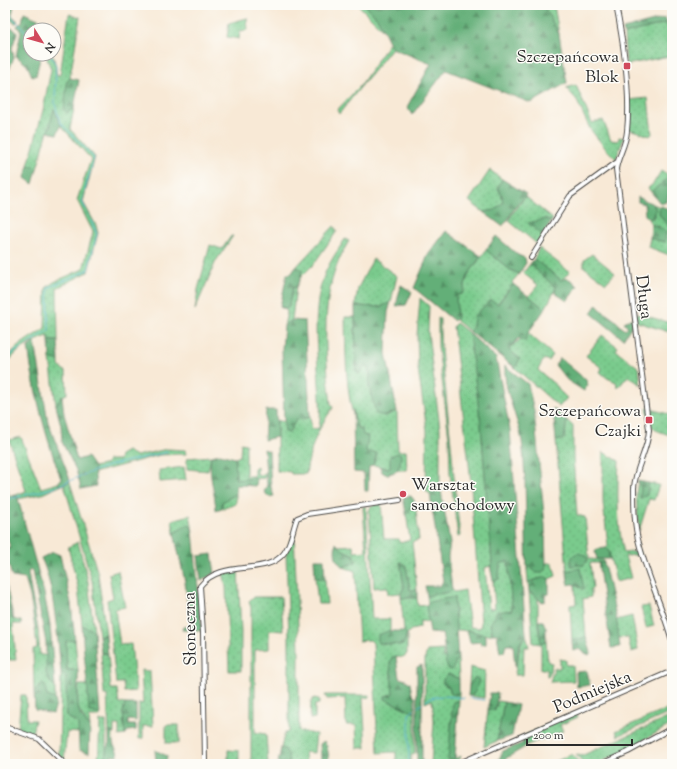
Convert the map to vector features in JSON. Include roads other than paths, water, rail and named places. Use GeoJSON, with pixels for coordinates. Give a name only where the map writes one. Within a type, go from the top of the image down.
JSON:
{"type":"FeatureCollection","features":[{"type":"Feature","properties":{"kind":"street","name":"Długa"},"geometry":{"type":"LineString","coordinates":[[616,5],[623,46],[628,116],[625,144],[617,162],[617,186],[649,430],[649,437],[635,478],[635,523],[640,548],[672,641]]}},
{"type":"Feature","properties":{"kind":"street"},"geometry":{"type":"LineString","coordinates":[[531,258],[570,196],[617,162]]}},
{"type":"Feature","properties":{"kind":"street","name":"Słoneczna"},"geometry":{"type":"LineString","coordinates":[[205,764],[203,633],[200,586],[205,580],[224,570],[267,564],[280,558],[285,552],[297,518],[307,514],[400,500]]}},
{"type":"Feature","properties":{"kind":"street","name":"Podmiejska"},"geometry":{"type":"LineString","coordinates":[[456,764],[672,671]]}},
{"type":"Feature","properties":{"kind":"street"},"geometry":{"type":"LineString","coordinates":[[5,727],[39,739],[65,764]]}},
{"type":"Feature","properties":{"kind":"street"},"geometry":{"type":"LineString","coordinates":[[602,764],[672,728]]}},
{"type":"Feature","properties":{"kind":"waterway"},"geometry":{"type":"LineString","coordinates":[[5,9],[22,27]]}},
{"type":"Feature","properties":{"kind":"waterway"},"geometry":{"type":"LineString","coordinates":[[5,364],[13,353],[49,330],[48,288],[88,270],[97,234],[82,201],[94,158],[60,122],[55,104],[56,65],[54,62]]}},
{"type":"Feature","properties":{"kind":"waterway"},"geometry":{"type":"LineString","coordinates":[[13,498],[53,488],[111,465],[168,452]]}},
{"type":"Feature","properties":{"kind":"waterway"},"geometry":{"type":"LineString","coordinates":[[5,500],[11,498]]}},
{"type":"Feature","properties":{"kind":"waterway"},"geometry":{"type":"LineString","coordinates":[[426,701],[439,696],[464,698]]}},
{"type":"Feature","properties":{"kind":"waterway"},"geometry":{"type":"LineString","coordinates":[[470,698],[484,700]]}},
{"type":"Feature","properties":{"kind":"waterway"},"geometry":{"type":"LineString","coordinates":[[418,707],[422,704]]}},
{"type":"Feature","properties":{"kind":"waterway"},"geometry":{"type":"LineString","coordinates":[[409,764],[409,714],[414,710]]}},
{"type":"Feature","properties":{"kind":"place","name":"Szczepańcowa Blok"},"geometry":{"type":"Point","coordinates":[627,66]}},
{"type":"Feature","properties":{"kind":"place","name":"Szczepańcowa Czajki"},"geometry":{"type":"Point","coordinates":[649,420]}},
{"type":"Feature","properties":{"kind":"place","name":"Warsztat samochodowy"},"geometry":{"type":"Point","coordinates":[403,494]}}]}
